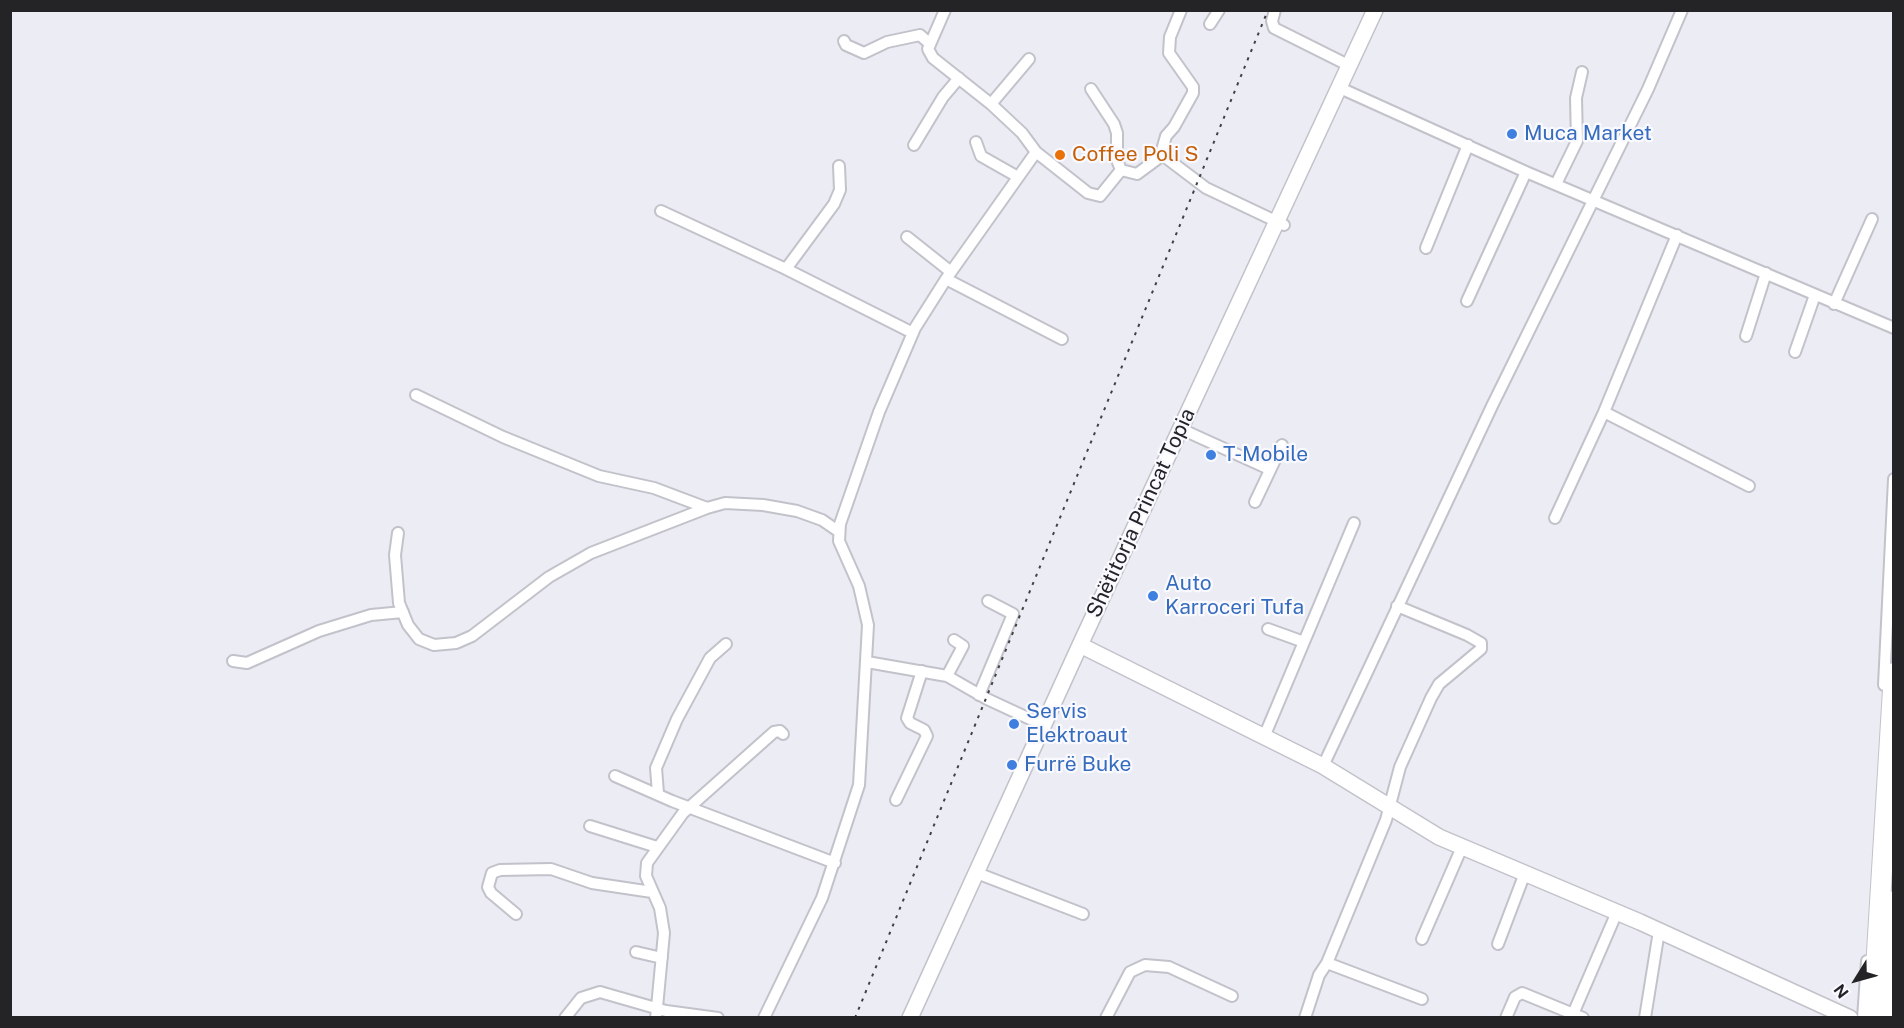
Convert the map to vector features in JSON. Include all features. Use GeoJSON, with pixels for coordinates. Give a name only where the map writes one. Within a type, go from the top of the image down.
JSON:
{"type":"FeatureCollection","features":[{"type":"Feature","properties":{"kind":"highway"},"geometry":{"type":"LineString","coordinates":[[1873,1017],[1893,673]]}},
{"type":"Feature","properties":{"kind":"highway"},"geometry":{"type":"LineString","coordinates":[[1887,1017],[1893,902]]}},
{"type":"Feature","properties":{"kind":"main road","name":"Shëtitorja Princat Topia"},"geometry":{"type":"LineString","coordinates":[[910,1017],[1181,429],[1281,224],[1376,10]]}},
{"type":"Feature","properties":{"kind":"main road"},"geometry":{"type":"LineString","coordinates":[[1080,645],[1323,766],[1439,837],[1617,912],[1850,1017]]}},
{"type":"Feature","properties":{"kind":"street"},"geometry":{"type":"LineString","coordinates":[[945,10],[928,49],[933,58],[991,104],[1022,133],[1036,152],[1094,196],[1105,193],[1121,170]]}},
{"type":"Feature","properties":{"kind":"street"},"geometry":{"type":"LineString","coordinates":[[1121,170],[1137,174],[1160,157],[1166,136],[1174,127],[1193,93],[1192,87],[1169,53],[1170,37],[1181,10]]}},
{"type":"Feature","properties":{"kind":"street"},"geometry":{"type":"LineString","coordinates":[[1210,24],[1219,10]]}},
{"type":"Feature","properties":{"kind":"street"},"geometry":{"type":"LineString","coordinates":[[1275,10],[1272,21],[1274,28],[1350,66]]}},
{"type":"Feature","properties":{"kind":"street"},"geometry":{"type":"LineString","coordinates":[[1323,766],[1592,198],[1648,90],[1682,10]]}},
{"type":"Feature","properties":{"kind":"street"},"geometry":{"type":"LineString","coordinates":[[844,41],[846,45],[864,53],[887,42],[920,35],[930,44]]}},
{"type":"Feature","properties":{"kind":"street"},"geometry":{"type":"LineString","coordinates":[[991,104],[1029,59]]}},
{"type":"Feature","properties":{"kind":"street"},"geometry":{"type":"LineString","coordinates":[[1556,184],[1576,141],[1576,98],[1582,72]]}},
{"type":"Feature","properties":{"kind":"street"},"geometry":{"type":"LineString","coordinates":[[914,146],[936,106],[959,78]]}},
{"type":"Feature","properties":{"kind":"street"},"geometry":{"type":"LineString","coordinates":[[1340,88],[1527,172],[1893,328]]}},
{"type":"Feature","properties":{"kind":"street"},"geometry":{"type":"LineString","coordinates":[[1091,89],[1114,124],[1117,133],[1117,160],[1121,170]]}},
{"type":"Feature","properties":{"kind":"street"},"geometry":{"type":"LineString","coordinates":[[976,142],[981,156],[1018,177]]}},
{"type":"Feature","properties":{"kind":"street"},"geometry":{"type":"LineString","coordinates":[[1426,249],[1468,145]]}},
{"type":"Feature","properties":{"kind":"street"},"geometry":{"type":"LineString","coordinates":[[764,1017],[822,898],[859,785],[868,625],[864,600],[855,573],[841,549],[838,531],[879,412],[913,333],[948,275],[1036,152]]}},
{"type":"Feature","properties":{"kind":"street"},"geometry":{"type":"LineString","coordinates":[[1160,157],[1170,159],[1206,188],[1281,224]]}},
{"type":"Feature","properties":{"kind":"street"},"geometry":{"type":"LineString","coordinates":[[786,269],[834,204],[840,190],[839,166]]}},
{"type":"Feature","properties":{"kind":"street"},"geometry":{"type":"LineString","coordinates":[[1467,301],[1527,172]]}},
{"type":"Feature","properties":{"kind":"street"},"geometry":{"type":"LineString","coordinates":[[661,211],[786,269],[913,333]]}},
{"type":"Feature","properties":{"kind":"street"},"geometry":{"type":"LineString","coordinates":[[1834,303],[1872,219]]}},
{"type":"Feature","properties":{"kind":"street"},"geometry":{"type":"LineString","coordinates":[[1555,518],[1604,412],[1677,235]]}},
{"type":"Feature","properties":{"kind":"street"},"geometry":{"type":"LineString","coordinates":[[907,237],[948,275],[1062,339]]}},
{"type":"Feature","properties":{"kind":"street"},"geometry":{"type":"LineString","coordinates":[[1746,336],[1766,273]]}},
{"type":"Feature","properties":{"kind":"street"},"geometry":{"type":"LineString","coordinates":[[1795,352],[1815,295]]}},
{"type":"Feature","properties":{"kind":"street"},"geometry":{"type":"LineString","coordinates":[[416,395],[503,437],[599,476],[654,488],[707,508]]}},
{"type":"Feature","properties":{"kind":"street"},"geometry":{"type":"LineString","coordinates":[[1604,412],[1749,486]]}},
{"type":"Feature","properties":{"kind":"street"},"geometry":{"type":"LineString","coordinates":[[1181,429],[1269,469]]}},
{"type":"Feature","properties":{"kind":"street"},"geometry":{"type":"LineString","coordinates":[[1255,502],[1282,445]]}},
{"type":"Feature","properties":{"kind":"street"},"geometry":{"type":"LineString","coordinates":[[1863,1017],[1878,804],[1893,479]]}},
{"type":"Feature","properties":{"kind":"street"},"geometry":{"type":"LineString","coordinates":[[398,533],[395,555],[399,603],[419,639],[434,645],[456,643],[480,630],[549,577],[591,553],[707,508],[725,503],[763,505],[797,511],[822,520],[838,531]]}},
{"type":"Feature","properties":{"kind":"street"},"geometry":{"type":"LineString","coordinates":[[1264,737],[1354,524]]}},
{"type":"Feature","properties":{"kind":"street"},"geometry":{"type":"LineString","coordinates":[[979,694],[1012,614],[988,601]]}},
{"type":"Feature","properties":{"kind":"street"},"geometry":{"type":"LineString","coordinates":[[1305,1017],[1319,975],[1328,963],[1386,820],[1400,767],[1439,684],[1481,649],[1481,644],[1467,635],[1397,606]]}},
{"type":"Feature","properties":{"kind":"street"},"geometry":{"type":"LineString","coordinates":[[233,661],[247,663],[319,631],[371,615],[403,612]]}},
{"type":"Feature","properties":{"kind":"street"},"geometry":{"type":"LineString","coordinates":[[1268,629],[1304,642]]}},
{"type":"Feature","properties":{"kind":"street"},"geometry":{"type":"LineString","coordinates":[[947,676],[963,646],[954,640]]}},
{"type":"Feature","properties":{"kind":"street"},"geometry":{"type":"LineString","coordinates":[[657,793],[656,768],[677,719],[710,658],[726,644]]}},
{"type":"Feature","properties":{"kind":"street"},"geometry":{"type":"LineString","coordinates":[[867,662],[947,676],[1043,725]]}},
{"type":"Feature","properties":{"kind":"street"},"geometry":{"type":"LineString","coordinates":[[896,800],[927,736],[924,730],[910,723],[907,718],[922,671]]}},
{"type":"Feature","properties":{"kind":"street"},"geometry":{"type":"LineString","coordinates":[[658,1013],[663,919],[645,870],[657,847],[683,813],[774,732],[780,731],[783,734]]}},
{"type":"Feature","properties":{"kind":"street"},"geometry":{"type":"LineString","coordinates":[[615,776],[691,808],[835,863]]}},
{"type":"Feature","properties":{"kind":"street"},"geometry":{"type":"LineString","coordinates":[[590,826],[657,847]]}},
{"type":"Feature","properties":{"kind":"street"},"geometry":{"type":"LineString","coordinates":[[1422,939],[1462,847]]}},
{"type":"Feature","properties":{"kind":"street"},"geometry":{"type":"LineString","coordinates":[[516,914],[488,887],[492,873],[500,870],[551,869],[592,883],[652,892]]}},
{"type":"Feature","properties":{"kind":"street"},"geometry":{"type":"LineString","coordinates":[[1498,944],[1525,873]]}},
{"type":"Feature","properties":{"kind":"street"},"geometry":{"type":"LineString","coordinates":[[982,874],[1083,914]]}},
{"type":"Feature","properties":{"kind":"street"},"geometry":{"type":"LineString","coordinates":[[1506,1017],[1515,996],[1522,993],[1578,1016],[1617,912]]}},
{"type":"Feature","properties":{"kind":"street"},"geometry":{"type":"LineString","coordinates":[[1645,1017],[1659,931]]}},
{"type":"Feature","properties":{"kind":"street"},"geometry":{"type":"LineString","coordinates":[[636,952],[662,958]]}},
{"type":"Feature","properties":{"kind":"street"},"geometry":{"type":"LineString","coordinates":[[1328,963],[1422,999]]}},
{"type":"Feature","properties":{"kind":"street"},"geometry":{"type":"LineString","coordinates":[[1106,1017],[1130,972],[1145,965],[1169,967],[1232,996]]}},
{"type":"Feature","properties":{"kind":"street"},"geometry":{"type":"LineString","coordinates":[[565,1017],[576,1002],[593,993],[607,993],[658,1013],[718,1017]]}},
{"type":"Feature","properties":{"kind":"railway"},"geometry":{"type":"LineString","coordinates":[[855,1018],[1268,10]]}},
{"type":"Feature","properties":{"kind":"place","name":"Muca Market"},"geometry":{"type":"Point","coordinates":[1512,134]}},
{"type":"Feature","properties":{"kind":"place","name":"Coffee Poli S"},"geometry":{"type":"Point","coordinates":[1060,155]}},
{"type":"Feature","properties":{"kind":"place","name":"T-Mobile"},"geometry":{"type":"Point","coordinates":[1211,455]}},
{"type":"Feature","properties":{"kind":"place","name":"Auto Karroceri Tufa"},"geometry":{"type":"Point","coordinates":[1153,596]}},
{"type":"Feature","properties":{"kind":"place","name":"Servis Elektroaut"},"geometry":{"type":"Point","coordinates":[1014,724]}},
{"type":"Feature","properties":{"kind":"place","name":"Furrë Buke"},"geometry":{"type":"Point","coordinates":[1012,765]}}]}
